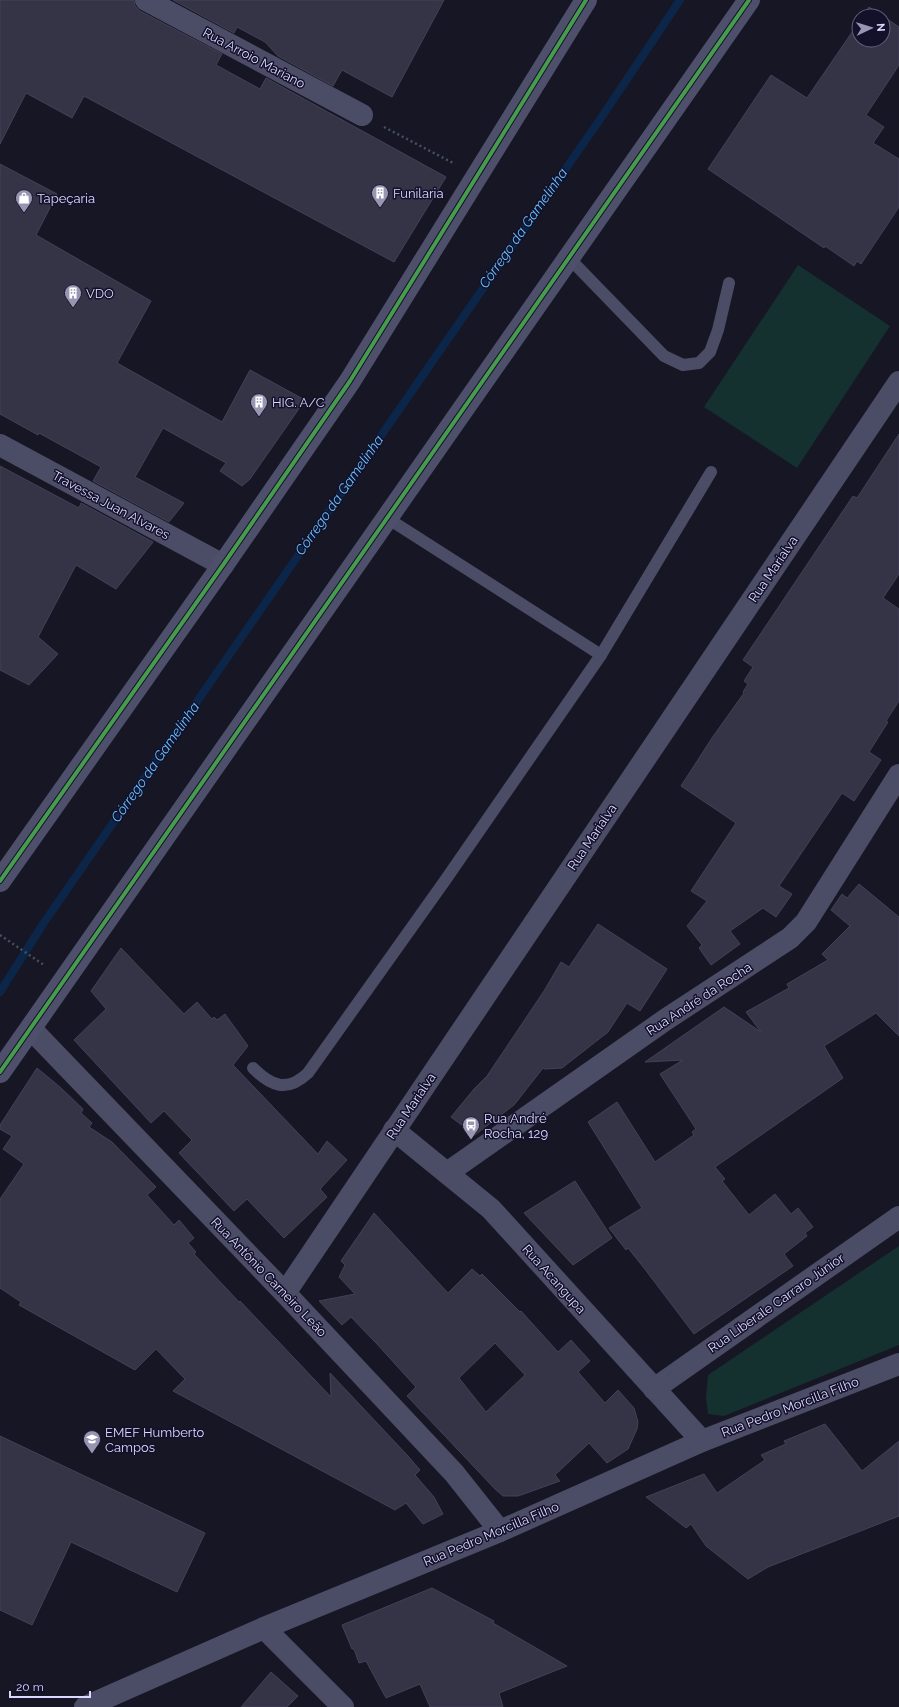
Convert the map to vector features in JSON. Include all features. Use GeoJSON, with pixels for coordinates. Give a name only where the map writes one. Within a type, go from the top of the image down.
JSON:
{"type":"FeatureCollection","features":[{"type":"Feature","properties":{"kind":"main road"},"geometry":{"type":"LineString","coordinates":[[0,881],[223,566],[350,381],[586,0]]}},
{"type":"Feature","properties":{"kind":"main road"},"geometry":{"type":"LineString","coordinates":[[0,1072],[748,0]]}},
{"type":"Feature","properties":{"kind":"street","name":"Rua Arroio Mariano"},"geometry":{"type":"LineString","coordinates":[[146,0],[362,115]]}},
{"type":"Feature","properties":{"kind":"street","name":"Rua Marialva"},"geometry":{"type":"LineString","coordinates":[[285,1293],[899,382]]}},
{"type":"Feature","properties":{"kind":"street","name":"Travessa Juan Alvares"},"geometry":{"type":"LineString","coordinates":[[0,445],[223,566]]}},
{"type":"Feature","properties":{"kind":"street","name":"Rua André da Rocha"},"geometry":{"type":"LineString","coordinates":[[446,1173],[665,1020],[790,938],[806,922],[899,775]]}},
{"type":"Feature","properties":{"kind":"street","name":"Rua Antônio Carneiro Leão"},"geometry":{"type":"LineString","coordinates":[[31,1029],[285,1293],[454,1473],[500,1531]]}},
{"type":"Feature","properties":{"kind":"street","name":"Rua Acangupa"},"geometry":{"type":"LineString","coordinates":[[394,1130],[491,1209],[702,1441]]}},
{"type":"Feature","properties":{"kind":"street","name":"Rua Liberale Carraro Júnior"},"geometry":{"type":"LineString","coordinates":[[654,1389],[899,1217]]}},
{"type":"Feature","properties":{"kind":"street","name":"Rua Pedro Morcilla Filho"},"geometry":{"type":"LineString","coordinates":[[85,1707],[264,1628],[500,1531],[702,1441],[899,1364]]}},
{"type":"Feature","properties":{"kind":"street"},"geometry":{"type":"LineString","coordinates":[[264,1628],[343,1707]]}},
{"type":"Feature","properties":{"kind":"lane"},"geometry":{"type":"LineString","coordinates":[[569,258],[664,356],[683,365],[699,363],[710,352],[718,330],[729,283]]}},
{"type":"Feature","properties":{"kind":"lane"},"geometry":{"type":"LineString","coordinates":[[253,1068],[264,1079],[277,1085],[290,1084],[300,1080],[308,1073],[601,655],[711,472]]}},
{"type":"Feature","properties":{"kind":"lane"},"geometry":{"type":"LineString","coordinates":[[387,518],[601,655]]}},
{"type":"Feature","properties":{"kind":"path"},"geometry":{"type":"LineString","coordinates":[[362,115],[477,176]]}},
{"type":"Feature","properties":{"kind":"path"},"geometry":{"type":"LineString","coordinates":[[0,935],[42,963]]}},
{"type":"Feature","properties":{"kind":"green space"},"geometry":{"type":"Polygon","coordinates":[[[798,265],[890,326],[797,468],[704,407],[798,265]]]}},
{"type":"Feature","properties":{"kind":"green space"},"geometry":{"type":"Polygon","coordinates":[[[899,1246],[899,1345],[724,1416],[708,1414],[706,1398],[708,1375],[899,1246]]]}},
{"type":"Feature","properties":{"kind":"building"},"geometry":{"type":"Polygon","coordinates":[[[0,0],[134,0],[135,6],[140,11],[222,54],[216,65],[260,89],[266,78],[446,177],[394,262],[84,96],[72,118],[26,93],[0,144],[0,0]]]}},
{"type":"Feature","properties":{"kind":"building"},"geometry":{"type":"Polygon","coordinates":[[[173,0],[444,0],[392,97],[342,70],[333,86],[278,56],[265,42],[237,27],[234,33],[173,0]]]}},
{"type":"Feature","properties":{"kind":"building"},"geometry":{"type":"Polygon","coordinates":[[[891,22],[899,27],[899,65],[866,115],[884,127],[873,143],[899,159],[899,207],[861,264],[857,261],[854,266],[825,246],[824,248],[708,169],[771,75],[807,98],[851,34],[851,48],[891,48],[891,22]]]}},
{"type":"Feature","properties":{"kind":"building"},"geometry":{"type":"Polygon","coordinates":[[[0,164],[57,194],[36,235],[151,301],[117,363],[222,422],[250,370],[305,400],[250,479],[242,486],[220,471],[226,463],[163,428],[135,477],[184,503],[169,522],[93,481],[101,467],[39,433],[38,435],[0,414],[0,164]]]}},
{"type":"Feature","properties":{"kind":"building"},"geometry":{"type":"Polygon","coordinates":[[[899,434],[899,574],[883,598],[899,609],[899,701],[869,752],[881,760],[854,801],[842,793],[779,886],[792,894],[776,917],[763,908],[730,931],[740,944],[711,965],[699,948],[702,945],[687,926],[707,901],[691,891],[736,823],[681,786],[712,738],[744,693],[743,692],[748,684],[744,681],[753,667],[743,660],[853,496],[857,498],[899,434]]]}},
{"type":"Feature","properties":{"kind":"building"},"geometry":{"type":"Polygon","coordinates":[[[0,466],[79,508],[81,503],[153,542],[116,589],[76,565],[38,637],[58,654],[29,685],[0,670],[0,466]]]}},
{"type":"Feature","properties":{"kind":"building"},"geometry":{"type":"Polygon","coordinates":[[[859,884],[899,917],[899,1036],[876,1013],[824,1046],[843,1078],[715,1167],[725,1179],[722,1181],[749,1215],[775,1194],[791,1214],[798,1208],[813,1227],[805,1233],[807,1236],[784,1254],[793,1266],[694,1334],[628,1248],[626,1250],[609,1228],[642,1208],[588,1122],[617,1102],[655,1162],[694,1135],[692,1132],[696,1129],[660,1074],[683,1060],[645,1062],[724,1007],[761,1032],[746,1012],[789,988],[787,984],[828,960],[822,954],[850,926],[831,910],[842,894],[847,898],[859,884]]]}},
{"type":"Feature","properties":{"kind":"building"},"geometry":{"type":"Polygon","coordinates":[[[598,924],[667,969],[640,1011],[627,1003],[608,1032],[562,1068],[543,1068],[514,1105],[475,1135],[451,1117],[487,1076],[544,991],[561,962],[569,967],[598,924]]]}},
{"type":"Feature","properties":{"kind":"building"},"geometry":{"type":"Polygon","coordinates":[[[121,948],[184,1014],[197,1002],[212,1019],[214,1017],[217,1020],[225,1014],[248,1046],[233,1065],[318,1154],[327,1141],[347,1160],[320,1189],[327,1197],[284,1238],[247,1199],[234,1211],[179,1153],[192,1140],[164,1111],[151,1123],[74,1040],[106,1009],[91,991],[121,948]]]}},
{"type":"Feature","properties":{"kind":"building"},"geometry":{"type":"Polygon","coordinates":[[[37,1068],[83,1109],[81,1113],[92,1123],[89,1127],[112,1142],[156,1187],[147,1195],[174,1225],[179,1220],[194,1238],[188,1243],[196,1252],[194,1254],[239,1302],[240,1301],[331,1397],[330,1373],[408,1456],[420,1470],[415,1475],[434,1497],[443,1514],[423,1524],[406,1503],[395,1510],[173,1391],[185,1379],[156,1349],[135,1370],[19,1305],[21,1302],[0,1288],[0,1199],[24,1164],[3,1149],[12,1136],[0,1129],[0,1125],[37,1068]]]}},
{"type":"Feature","properties":{"kind":"building"},"geometry":{"type":"Polygon","coordinates":[[[575,1181],[612,1238],[573,1265],[524,1213],[575,1181]]]}},
{"type":"Feature","properties":{"kind":"building"},"geometry":{"type":"Polygon","coordinates":[[[374,1213],[448,1293],[472,1269],[480,1276],[482,1274],[520,1312],[521,1311],[558,1352],[571,1340],[590,1361],[578,1372],[605,1403],[618,1390],[634,1408],[638,1422],[637,1429],[628,1449],[607,1463],[589,1443],[555,1475],[560,1481],[518,1496],[503,1496],[407,1396],[416,1387],[377,1344],[351,1317],[342,1325],[319,1301],[355,1294],[339,1277],[345,1265],[341,1261],[374,1213]],[[495,1343],[459,1378],[486,1412],[525,1375],[495,1343]]]}},
{"type":"Feature","properties":{"kind":"building"},"geometry":{"type":"Polygon","coordinates":[[[825,1424],[862,1471],[899,1441],[899,1516],[768,1567],[748,1579],[706,1546],[691,1524],[686,1528],[646,1497],[704,1474],[717,1493],[765,1460],[761,1455],[786,1444],[784,1441],[825,1424]]]}},
{"type":"Feature","properties":{"kind":"building"},"geometry":{"type":"Polygon","coordinates":[[[0,1436],[205,1533],[177,1592],[71,1542],[32,1625],[0,1610],[0,1436]]]}},
{"type":"Feature","properties":{"kind":"building"},"geometry":{"type":"Polygon","coordinates":[[[432,1588],[494,1621],[493,1623],[567,1666],[499,1693],[503,1707],[430,1707],[420,1684],[386,1698],[366,1661],[359,1663],[342,1625],[432,1588]]]}},
{"type":"Feature","properties":{"kind":"building"},"geometry":{"type":"Polygon","coordinates":[[[271,1672],[298,1696],[287,1707],[241,1707],[271,1672]]]}},
{"type":"Feature","properties":{"kind":"waterway","name":"Córrego da Gamelinha"},"geometry":{"type":"LineString","coordinates":[[0,992],[43,924],[603,115],[680,0]]}},
{"type":"Feature","properties":{"kind":"cycle path"},"geometry":{"type":"LineString","coordinates":[[0,881],[223,565],[350,381],[586,0]]}},
{"type":"Feature","properties":{"kind":"cycle path"},"geometry":{"type":"LineString","coordinates":[[0,1072],[749,0]]}},
{"type":"Feature","properties":{"kind":"place","name":"Funilaria"},"geometry":{"type":"Point","coordinates":[380,208]}},
{"type":"Feature","properties":{"kind":"place","name":"Tapeçaria"},"geometry":{"type":"Point","coordinates":[24,213]}},
{"type":"Feature","properties":{"kind":"place","name":"VDO"},"geometry":{"type":"Point","coordinates":[73,308]}},
{"type":"Feature","properties":{"kind":"place","name":"HIG. A/C"},"geometry":{"type":"Point","coordinates":[259,417]}},
{"type":"Feature","properties":{"kind":"place","name":"Rua André Rocha, 129"},"geometry":{"type":"Point","coordinates":[471,1140]}},
{"type":"Feature","properties":{"kind":"place","name":"EMEF Humberto Campos"},"geometry":{"type":"Point","coordinates":[92,1454]}}]}
